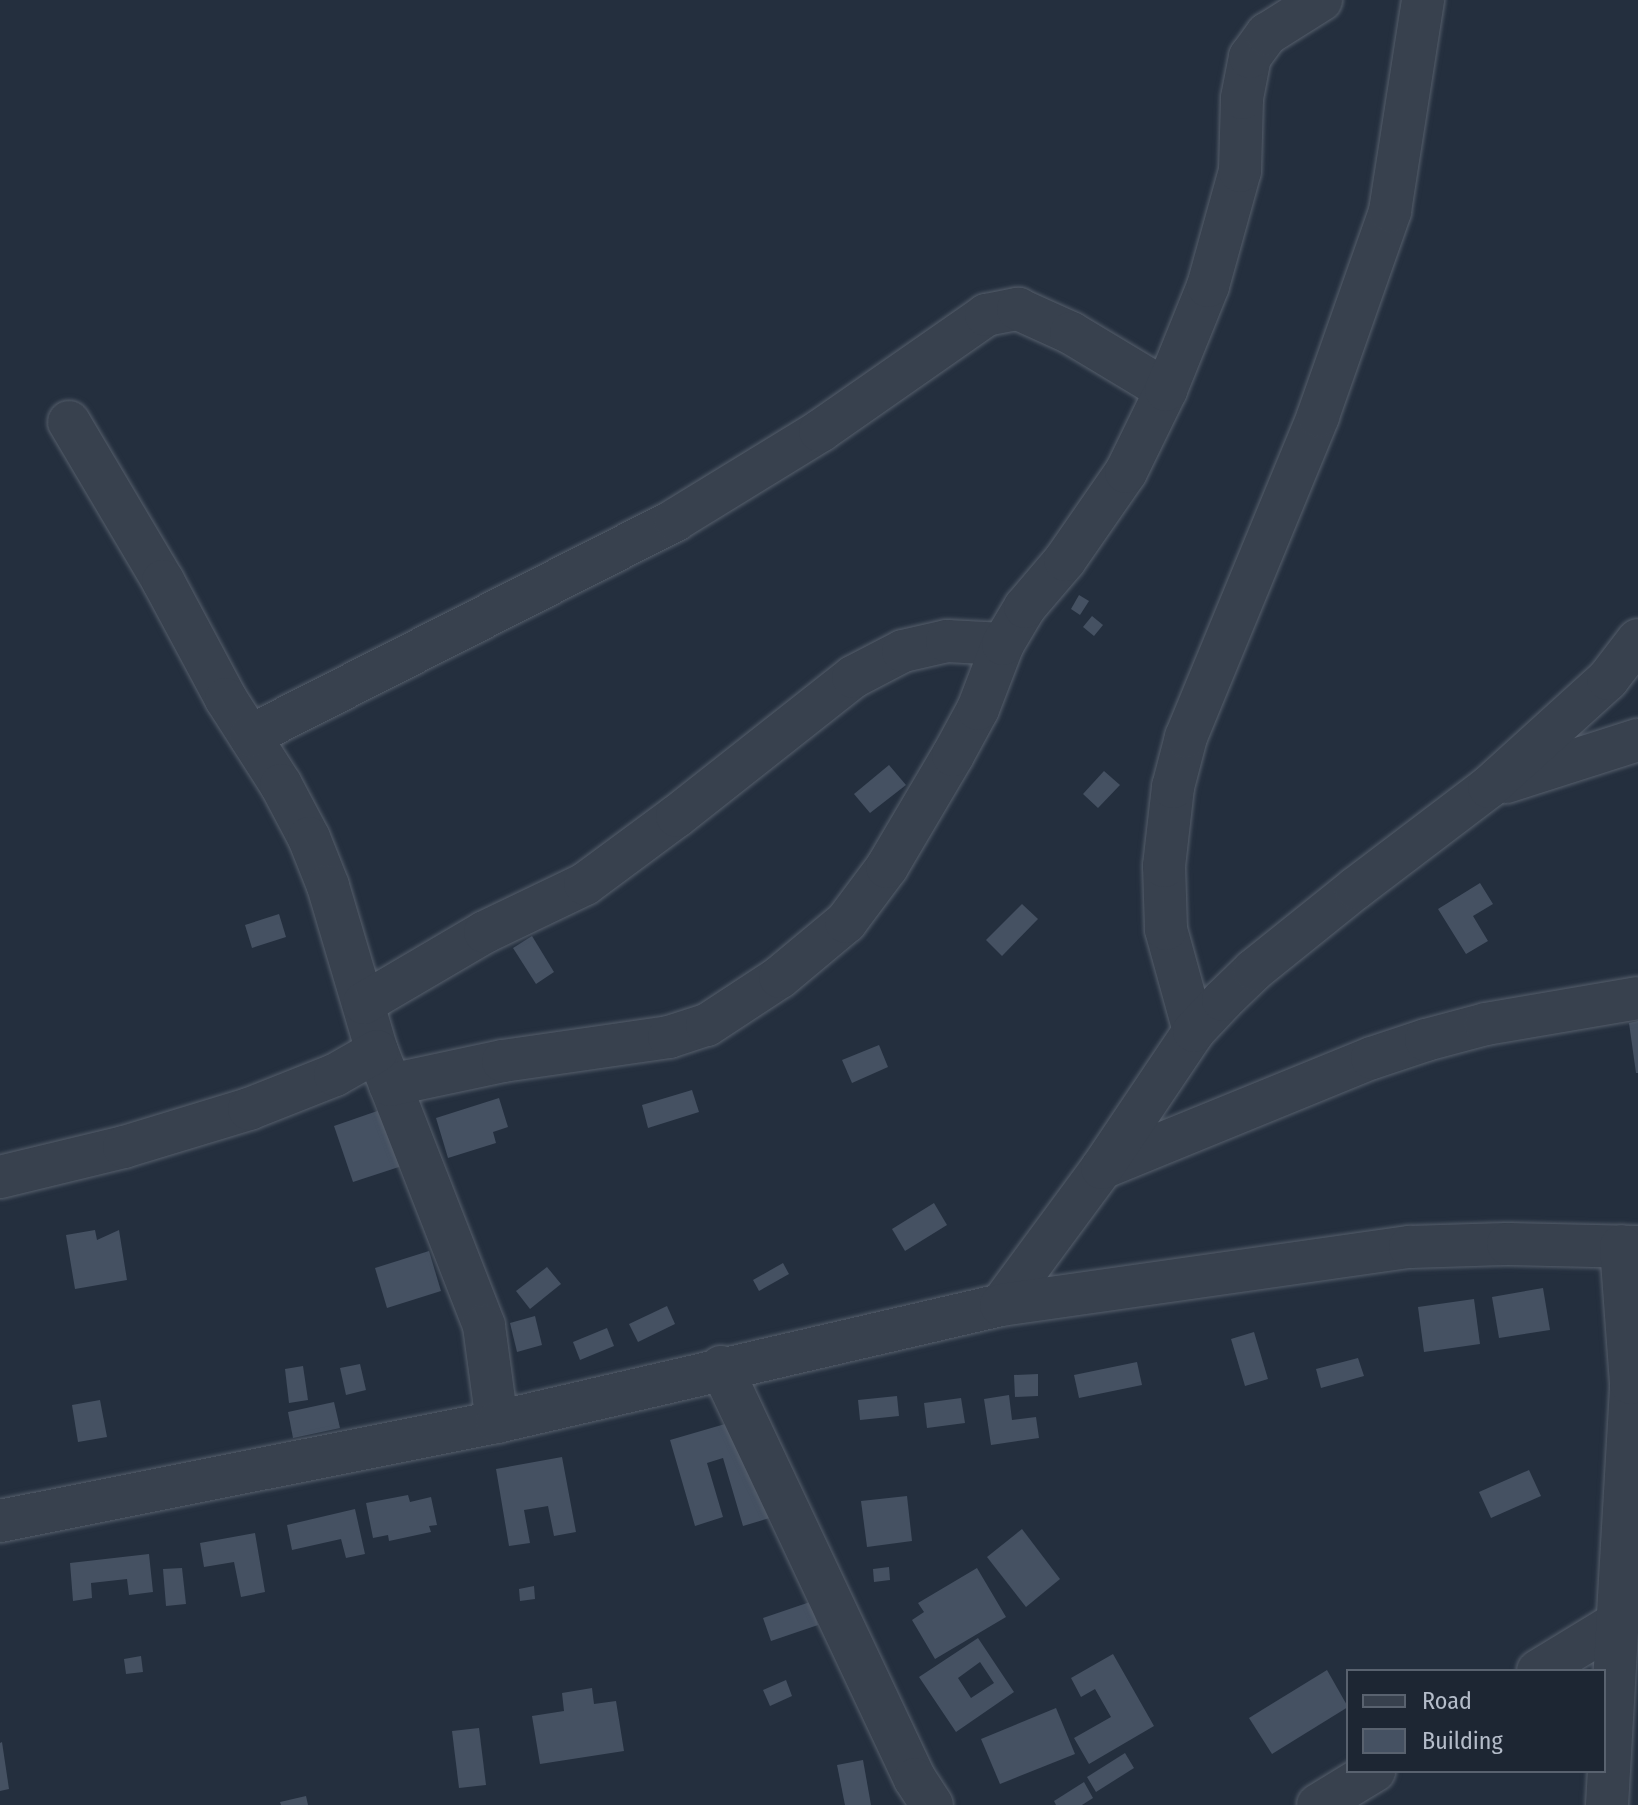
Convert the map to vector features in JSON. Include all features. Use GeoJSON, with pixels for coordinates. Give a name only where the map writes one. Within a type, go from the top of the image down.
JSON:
{"type":"FeatureCollection","features":[{"type":"Feature","properties":{"kind":"street"},"geometry":{"type":"LineString","coordinates":[[0,1177],[124,1147],[249,1109],[335,1075],[384,1068],[503,1061],[669,1037],[707,1025],[780,977],[846,922],[887,867],[978,709],[1003,644],[1025,607],[1065,560],[1126,472],[1166,390],[1208,286],[1240,171],[1242,98],[1250,57],[1267,34],[1321,0]]}},
{"type":"Feature","properties":{"kind":"street"},"geometry":{"type":"LineString","coordinates":[[1194,1031],[1166,929],[1164,866],[1173,787],[1186,737],[1318,416],[1390,211],[1423,0]]}},
{"type":"Feature","properties":{"kind":"street"},"geometry":{"type":"LineString","coordinates":[[250,736],[675,520],[820,431],[986,315],[1018,309],[1071,333],[1166,390]]}},
{"type":"Feature","properties":{"kind":"street"},"geometry":{"type":"LineString","coordinates":[[69,422],[309,838],[328,886],[384,1068],[484,1326],[497,1422]]}},
{"type":"Feature","properties":{"kind":"street"},"geometry":{"type":"LineString","coordinates":[[1001,1305],[1102,1168],[1194,1031],[1254,970],[1489,787],[1608,679],[1638,640]]}},
{"type":"Feature","properties":{"kind":"street"},"geometry":{"type":"LineString","coordinates":[[364,1003],[485,932],[585,884],[677,816],[853,677],[903,651],[947,641],[1003,644]]}},
{"type":"Feature","properties":{"kind":"street"},"geometry":{"type":"LineString","coordinates":[[1489,787],[1638,740]]}},
{"type":"Feature","properties":{"kind":"street"},"geometry":{"type":"LineString","coordinates":[[1102,1168],[1426,1040],[1486,1024],[1638,998]]}},
{"type":"Feature","properties":{"kind":"street"},"geometry":{"type":"LineString","coordinates":[[0,1521],[497,1422],[721,1367],[1001,1305],[1410,1247],[1629,1246],[1631,1383],[1607,1805]]}},
{"type":"Feature","properties":{"kind":"street"},"geometry":{"type":"LineString","coordinates":[[721,1367],[915,1779],[932,1805]]}},
{"type":"Feature","properties":{"kind":"street"},"geometry":{"type":"LineString","coordinates":[[1541,1669],[1617,1623]]}},
{"type":"Feature","properties":{"kind":"street"},"geometry":{"type":"LineString","coordinates":[[1318,1805],[1371,1773]]}},
{"type":"Feature","properties":{"kind":"building"},"geometry":{"type":"Polygon","coordinates":[[[1079,595],[1089,601],[1080,615],[1071,609],[1079,595]]]}},
{"type":"Feature","properties":{"kind":"building"},"geometry":{"type":"Polygon","coordinates":[[[1092,616],[1103,625],[1094,636],[1083,627],[1092,616]]]}},
{"type":"Feature","properties":{"kind":"building"},"geometry":{"type":"Polygon","coordinates":[[[889,765],[906,785],[870,813],[854,794],[889,765]]]}},
{"type":"Feature","properties":{"kind":"building"},"geometry":{"type":"Polygon","coordinates":[[[1104,771],[1120,785],[1098,808],[1083,794],[1104,771]]]}},
{"type":"Feature","properties":{"kind":"building"},"geometry":{"type":"Polygon","coordinates":[[[1480,883],[1493,904],[1473,916],[1488,941],[1466,954],[1438,909],[1480,883]]]}},
{"type":"Feature","properties":{"kind":"building"},"geometry":{"type":"Polygon","coordinates":[[[1022,904],[1038,919],[1002,956],[986,940],[1022,904]]]}},
{"type":"Feature","properties":{"kind":"building"},"geometry":{"type":"Polygon","coordinates":[[[279,914],[286,937],[252,948],[245,925],[279,914]]]}},
{"type":"Feature","properties":{"kind":"building"},"geometry":{"type":"Polygon","coordinates":[[[532,936],[554,972],[536,984],[513,948],[532,936]]]}},
{"type":"Feature","properties":{"kind":"building"},"geometry":{"type":"Polygon","coordinates":[[[1638,1021],[1638,1073],[1636,1073],[1629,1023],[1638,1021]]]}},
{"type":"Feature","properties":{"kind":"building"},"geometry":{"type":"Polygon","coordinates":[[[879,1045],[888,1067],[852,1083],[842,1060],[879,1045]]]}},
{"type":"Feature","properties":{"kind":"building"},"geometry":{"type":"Polygon","coordinates":[[[692,1090],[699,1112],[648,1128],[642,1105],[692,1090]]]}},
{"type":"Feature","properties":{"kind":"building"},"geometry":{"type":"Polygon","coordinates":[[[499,1098],[508,1127],[493,1132],[496,1143],[448,1158],[436,1118],[499,1098]]]}},
{"type":"Feature","properties":{"kind":"building"},"geometry":{"type":"Polygon","coordinates":[[[383,1109],[402,1166],[353,1182],[334,1126],[383,1109]]]}},
{"type":"Feature","properties":{"kind":"building"},"geometry":{"type":"Polygon","coordinates":[[[934,1203],[947,1225],[905,1251],[892,1229],[934,1203]]]}},
{"type":"Feature","properties":{"kind":"building"},"geometry":{"type":"Polygon","coordinates":[[[95,1230],[97,1240],[119,1230],[127,1280],[75,1289],[66,1235],[95,1230]]]}},
{"type":"Feature","properties":{"kind":"building"},"geometry":{"type":"Polygon","coordinates":[[[429,1251],[441,1291],[387,1308],[375,1268],[429,1251]]]}},
{"type":"Feature","properties":{"kind":"building"},"geometry":{"type":"Polygon","coordinates":[[[783,1263],[789,1274],[759,1291],[753,1280],[783,1263]]]}},
{"type":"Feature","properties":{"kind":"building"},"geometry":{"type":"Polygon","coordinates":[[[547,1267],[561,1284],[530,1309],[516,1291],[547,1267]]]}},
{"type":"Feature","properties":{"kind":"building"},"geometry":{"type":"Polygon","coordinates":[[[1543,1288],[1550,1330],[1499,1338],[1492,1297],[1543,1288]]]}},
{"type":"Feature","properties":{"kind":"building"},"geometry":{"type":"Polygon","coordinates":[[[1474,1299],[1480,1344],[1424,1352],[1418,1307],[1474,1299]]]}},
{"type":"Feature","properties":{"kind":"building"},"geometry":{"type":"Polygon","coordinates":[[[667,1306],[675,1324],[638,1342],[629,1324],[667,1306]]]}},
{"type":"Feature","properties":{"kind":"building"},"geometry":{"type":"Polygon","coordinates":[[[535,1316],[542,1345],[517,1352],[510,1323],[535,1316]]]}},
{"type":"Feature","properties":{"kind":"building"},"geometry":{"type":"Polygon","coordinates":[[[607,1328],[614,1346],[580,1360],[573,1342],[607,1328]]]}},
{"type":"Feature","properties":{"kind":"building"},"geometry":{"type":"Polygon","coordinates":[[[1254,1332],[1268,1379],[1245,1386],[1231,1339],[1254,1332]]]}},
{"type":"Feature","properties":{"kind":"building"},"geometry":{"type":"Polygon","coordinates":[[[1358,1358],[1364,1376],[1321,1388],[1316,1369],[1358,1358]]]}},
{"type":"Feature","properties":{"kind":"building"},"geometry":{"type":"Polygon","coordinates":[[[1137,1362],[1142,1385],[1079,1398],[1074,1375],[1137,1362]]]}},
{"type":"Feature","properties":{"kind":"building"},"geometry":{"type":"Polygon","coordinates":[[[360,1364],[366,1390],[346,1395],[340,1368],[360,1364]]]}},
{"type":"Feature","properties":{"kind":"building"},"geometry":{"type":"Polygon","coordinates":[[[303,1366],[308,1400],[289,1403],[285,1369],[303,1366]]]}},
{"type":"Feature","properties":{"kind":"building"},"geometry":{"type":"Polygon","coordinates":[[[1038,1374],[1038,1396],[1015,1397],[1014,1375],[1038,1374]]]}},
{"type":"Feature","properties":{"kind":"building"},"geometry":{"type":"Polygon","coordinates":[[[1009,1395],[1012,1420],[1036,1417],[1039,1438],[991,1445],[984,1399],[1009,1395]]]}},
{"type":"Feature","properties":{"kind":"building"},"geometry":{"type":"Polygon","coordinates":[[[897,1396],[899,1416],[860,1420],[858,1400],[897,1396]]]}},
{"type":"Feature","properties":{"kind":"building"},"geometry":{"type":"Polygon","coordinates":[[[961,1398],[965,1423],[927,1428],[924,1403],[961,1398]]]}},
{"type":"Feature","properties":{"kind":"building"},"geometry":{"type":"Polygon","coordinates":[[[100,1400],[107,1437],[78,1442],[72,1405],[100,1400]]]}},
{"type":"Feature","properties":{"kind":"building"},"geometry":{"type":"Polygon","coordinates":[[[334,1402],[340,1428],[293,1438],[288,1412],[334,1402]]]}},
{"type":"Feature","properties":{"kind":"building"},"geometry":{"type":"Polygon","coordinates":[[[725,1424],[773,1517],[743,1526],[723,1458],[707,1463],[723,1517],[695,1526],[670,1440],[725,1424]]]}},
{"type":"Feature","properties":{"kind":"building"},"geometry":{"type":"Polygon","coordinates":[[[562,1457],[576,1532],[554,1536],[548,1506],[524,1510],[530,1543],[509,1546],[496,1469],[562,1457]]]}},
{"type":"Feature","properties":{"kind":"building"},"geometry":{"type":"Polygon","coordinates":[[[1529,1470],[1541,1496],[1491,1518],[1479,1492],[1529,1470]]]}},
{"type":"Feature","properties":{"kind":"building"},"geometry":{"type":"Polygon","coordinates":[[[408,1495],[410,1502],[431,1497],[437,1525],[429,1526],[431,1532],[389,1541],[388,1535],[373,1538],[366,1503],[408,1495]]]}},
{"type":"Feature","properties":{"kind":"building"},"geometry":{"type":"Polygon","coordinates":[[[907,1496],[912,1541],[867,1547],[861,1501],[907,1496]]]}},
{"type":"Feature","properties":{"kind":"building"},"geometry":{"type":"Polygon","coordinates":[[[355,1509],[365,1554],[346,1558],[341,1539],[292,1550],[287,1525],[355,1509]]]}},
{"type":"Feature","properties":{"kind":"building"},"geometry":{"type":"Polygon","coordinates":[[[1022,1529],[1060,1579],[1026,1607],[987,1557],[1022,1529]]]}},
{"type":"Feature","properties":{"kind":"building"},"geometry":{"type":"Polygon","coordinates":[[[255,1533],[265,1592],[241,1597],[234,1562],[204,1567],[200,1543],[255,1533]]]}},
{"type":"Feature","properties":{"kind":"building"},"geometry":{"type":"Polygon","coordinates":[[[149,1554],[153,1592],[129,1595],[127,1579],[91,1583],[92,1598],[73,1601],[70,1563],[149,1554]]]}},
{"type":"Feature","properties":{"kind":"building"},"geometry":{"type":"Polygon","coordinates":[[[889,1567],[890,1580],[874,1582],[873,1569],[889,1567]]]}},
{"type":"Feature","properties":{"kind":"building"},"geometry":{"type":"Polygon","coordinates":[[[182,1568],[186,1604],[166,1606],[163,1569],[182,1568]]]}},
{"type":"Feature","properties":{"kind":"building"},"geometry":{"type":"Polygon","coordinates":[[[977,1568],[1006,1617],[935,1659],[912,1620],[924,1612],[918,1603],[977,1568]]]}},
{"type":"Feature","properties":{"kind":"building"},"geometry":{"type":"Polygon","coordinates":[[[534,1586],[535,1599],[520,1601],[519,1589],[534,1586]]]}},
{"type":"Feature","properties":{"kind":"building"},"geometry":{"type":"Polygon","coordinates":[[[810,1602],[818,1625],[771,1641],[763,1618],[810,1602]]]}},
{"type":"Feature","properties":{"kind":"building"},"geometry":{"type":"Polygon","coordinates":[[[978,1638],[1014,1692],[956,1732],[919,1677],[978,1638]],[[980,1662],[958,1678],[971,1698],[994,1683],[980,1662]]]}},
{"type":"Feature","properties":{"kind":"building"},"geometry":{"type":"Polygon","coordinates":[[[1113,1654],[1154,1726],[1089,1764],[1074,1738],[1111,1717],[1095,1689],[1081,1697],[1071,1678],[1113,1654]]]}},
{"type":"Feature","properties":{"kind":"building"},"geometry":{"type":"Polygon","coordinates":[[[141,1656],[143,1672],[126,1674],[124,1659],[141,1656]]]}},
{"type":"Feature","properties":{"kind":"building"},"geometry":{"type":"Polygon","coordinates":[[[1327,1670],[1346,1703],[1346,1708],[1272,1754],[1249,1718],[1327,1670]]]}},
{"type":"Feature","properties":{"kind":"building"},"geometry":{"type":"Polygon","coordinates":[[[786,1680],[792,1696],[770,1706],[763,1690],[786,1680]]]}},
{"type":"Feature","properties":{"kind":"building"},"geometry":{"type":"Polygon","coordinates":[[[592,1688],[594,1704],[616,1701],[624,1751],[540,1764],[532,1716],[564,1711],[562,1693],[592,1688]]]}},
{"type":"Feature","properties":{"kind":"building"},"geometry":{"type":"Polygon","coordinates":[[[1056,1708],[1075,1754],[1000,1784],[981,1739],[1056,1708]]]}},
{"type":"Feature","properties":{"kind":"building"},"geometry":{"type":"Polygon","coordinates":[[[479,1728],[486,1785],[459,1788],[452,1731],[479,1728]]]}},
{"type":"Feature","properties":{"kind":"building"},"geometry":{"type":"Polygon","coordinates":[[[0,1743],[9,1789],[0,1791],[0,1743]]]}},
{"type":"Feature","properties":{"kind":"building"},"geometry":{"type":"Polygon","coordinates":[[[1125,1753],[1134,1768],[1096,1792],[1087,1777],[1125,1753]]]}},
{"type":"Feature","properties":{"kind":"building"},"geometry":{"type":"Polygon","coordinates":[[[863,1760],[871,1805],[845,1805],[837,1765],[863,1760]]]}},
{"type":"Feature","properties":{"kind":"building"},"geometry":{"type":"Polygon","coordinates":[[[1084,1782],[1093,1798],[1082,1805],[1056,1805],[1054,1801],[1084,1782]]]}},
{"type":"Feature","properties":{"kind":"building"},"geometry":{"type":"Polygon","coordinates":[[[306,1796],[308,1805],[281,1805],[280,1802],[306,1796]]]}}]}
